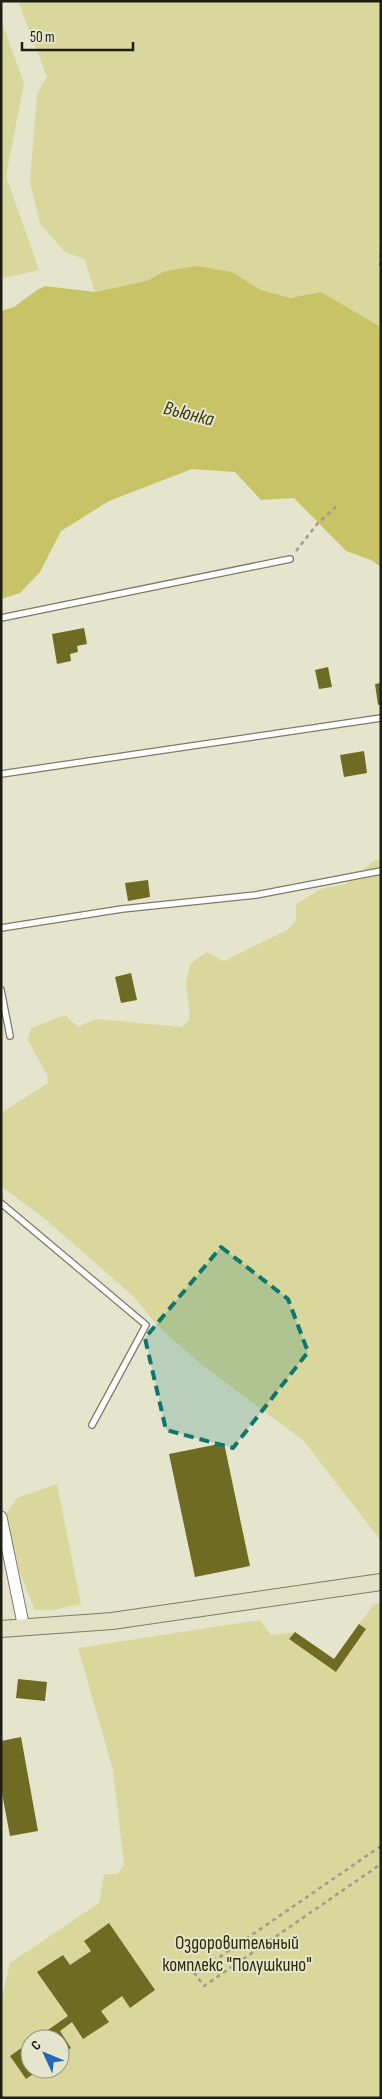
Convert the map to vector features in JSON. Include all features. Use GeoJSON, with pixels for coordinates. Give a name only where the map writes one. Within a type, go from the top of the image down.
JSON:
{"type":"FeatureCollection","features":[{"type":"Feature","properties":{"kind":"main road"},"geometry":{"type":"LineString","coordinates":[[1,1629],[112,1621],[381,1582]]}},
{"type":"Feature","properties":{"kind":"street"},"geometry":{"type":"LineString","coordinates":[[1,1517],[24,1628]]}},
{"type":"Feature","properties":{"kind":"lane"},"geometry":{"type":"LineString","coordinates":[[1,618],[290,559]]}},
{"type":"Feature","properties":{"kind":"lane"},"geometry":{"type":"LineString","coordinates":[[1,774],[381,718]]}},
{"type":"Feature","properties":{"kind":"lane"},"geometry":{"type":"LineString","coordinates":[[1,928],[122,910],[256,895],[381,871]]}},
{"type":"Feature","properties":{"kind":"lane"},"geometry":{"type":"LineString","coordinates":[[1,990],[10,1036]]}},
{"type":"Feature","properties":{"kind":"lane"},"geometry":{"type":"LineString","coordinates":[[1,1203],[146,1325],[92,1425]]}},
{"type":"Feature","properties":{"kind":"path"},"geometry":{"type":"LineString","coordinates":[[380,266],[381,245]]}},
{"type":"Feature","properties":{"kind":"path"},"geometry":{"type":"LineString","coordinates":[[290,559],[318,523],[339,504]]}},
{"type":"Feature","properties":{"kind":"path"},"geometry":{"type":"LineString","coordinates":[[381,1846],[195,1974],[204,1986],[381,1864]]}},
{"type":"Feature","properties":{"kind":"highlighted area"},"geometry":{"type":"Polygon","coordinates":[[[221,1247],[288,1299],[308,1352],[233,1448],[166,1430],[145,1338],[221,1247]]]}},
{"type":"Feature","properties":{"kind":"green space"},"geometry":{"type":"Polygon","coordinates":[[[18,1],[381,1],[381,327],[321,292],[290,298],[261,290],[232,272],[165,271],[146,281],[95,292],[84,259],[65,252],[40,224],[30,182],[37,93],[47,77],[18,1]]]}},
{"type":"Feature","properties":{"kind":"green space"},"geometry":{"type":"Polygon","coordinates":[[[1,20],[24,83],[6,176],[39,270],[1,279],[1,20]]]}},
{"type":"Feature","properties":{"kind":"green space"},"geometry":{"type":"Polygon","coordinates":[[[375,860],[381,860],[381,1541],[304,1441],[202,1365],[159,1327],[133,1296],[45,1219],[1,1186],[1,1113],[48,1083],[47,1075],[28,1040],[31,1028],[65,1015],[78,1027],[96,1019],[182,1027],[190,1019],[186,983],[190,964],[207,952],[224,961],[287,930],[296,921],[296,904],[321,889],[346,884],[375,860]]]}},
{"type":"Feature","properties":{"kind":"green space"},"geometry":{"type":"Polygon","coordinates":[[[57,1484],[81,1604],[53,1610],[35,1610],[20,1573],[6,1514],[17,1498],[57,1484]]]}},
{"type":"Feature","properties":{"kind":"green space","name":"Оздоровительный комплекс \"Полушкино\""},"geometry":{"type":"Polygon","coordinates":[[[381,1603],[381,2098],[1,2098],[1,2002],[10,1963],[99,1903],[104,1874],[117,1874],[124,1865],[113,1770],[78,1648],[260,1620],[271,1635],[295,1632],[334,1659],[374,1604],[381,1603]]]}},
{"type":"Feature","properties":{"kind":"water","name":"Вьюнка"},"geometry":{"type":"Polygon","coordinates":[[[198,266],[232,272],[261,290],[290,298],[321,292],[381,327],[381,567],[371,560],[346,551],[294,498],[261,500],[235,472],[192,469],[109,501],[61,531],[40,572],[20,593],[1,599],[1,311],[14,307],[45,286],[95,292],[146,281],[165,271],[198,266]]]}},
{"type":"Feature","properties":{"kind":"building"},"geometry":{"type":"Polygon","coordinates":[[[84,628],[87,644],[77,646],[78,652],[70,654],[71,661],[57,664],[52,634],[84,628]]]}},
{"type":"Feature","properties":{"kind":"building"},"geometry":{"type":"Polygon","coordinates":[[[328,667],[332,687],[319,689],[315,670],[328,667]]]}},
{"type":"Feature","properties":{"kind":"building"},"geometry":{"type":"Polygon","coordinates":[[[381,683],[381,704],[378,705],[375,684],[381,683]]]}},
{"type":"Feature","properties":{"kind":"building"},"geometry":{"type":"Polygon","coordinates":[[[364,751],[367,773],[344,777],[340,755],[364,751]]]}},
{"type":"Feature","properties":{"kind":"building"},"geometry":{"type":"Polygon","coordinates":[[[148,880],[150,897],[128,901],[125,883],[148,880]]]}},
{"type":"Feature","properties":{"kind":"building"},"geometry":{"type":"Polygon","coordinates":[[[131,973],[137,1000],[121,1003],[115,977],[131,973]]]}},
{"type":"Feature","properties":{"kind":"building"},"geometry":{"type":"Polygon","coordinates":[[[224,1443],[250,1566],[195,1577],[169,1454],[224,1443]]]}},
{"type":"Feature","properties":{"kind":"building"},"geometry":{"type":"Polygon","coordinates":[[[359,1624],[366,1629],[336,1672],[289,1639],[295,1632],[334,1659],[359,1624]]]}},
{"type":"Feature","properties":{"kind":"building"},"geometry":{"type":"Polygon","coordinates":[[[18,1679],[47,1682],[45,1701],[16,1698],[18,1679]]]}},
{"type":"Feature","properties":{"kind":"building"},"geometry":{"type":"Polygon","coordinates":[[[21,1737],[38,1831],[10,1836],[1,1788],[1,1741],[21,1737]]]}},
{"type":"Feature","properties":{"kind":"building"},"geometry":{"type":"Polygon","coordinates":[[[109,1923],[155,1990],[130,2008],[122,1996],[101,2011],[109,2022],[83,2039],[72,2022],[63,2029],[49,2029],[68,2016],[37,1972],[63,1955],[70,1965],[91,1951],[84,1941],[109,1923]]]}},
{"type":"Feature","properties":{"kind":"building"},"geometry":{"type":"Polygon","coordinates":[[[20,2049],[20,2070],[10,2056],[20,2049]]]}}]}
